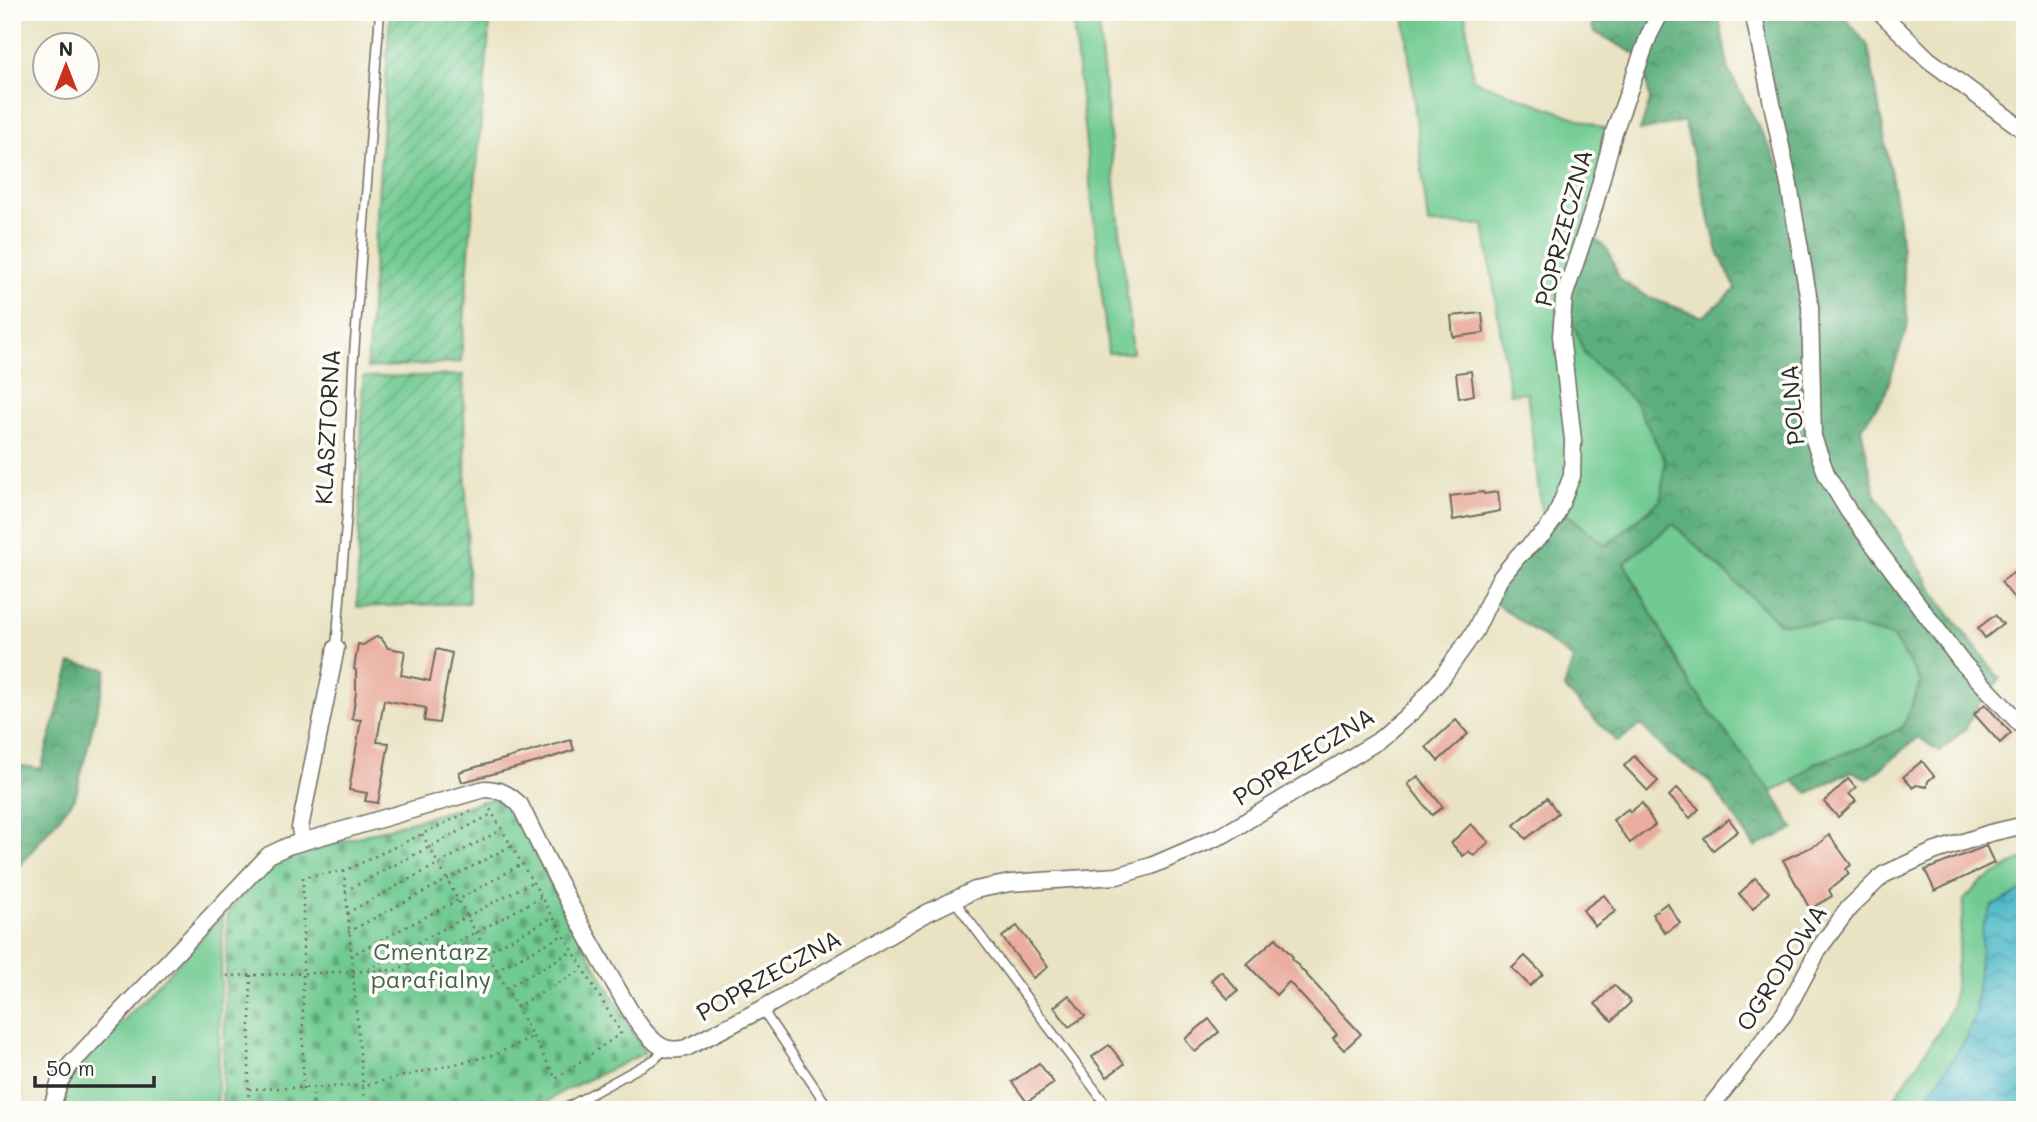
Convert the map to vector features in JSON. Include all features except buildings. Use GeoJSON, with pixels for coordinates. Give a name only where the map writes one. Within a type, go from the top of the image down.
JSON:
{"type":"FeatureCollection","features":[{"type":"Feature","properties":{"kind":"street","name":"POPRZECZNA"},"geometry":{"type":"LineString","coordinates":[[665,1049],[674,1051],[686,1048],[762,1009],[975,890],[1010,883],[1116,876],[1152,866],[1225,834],[1378,741],[1415,709],[1440,680],[1475,631],[1499,580],[1555,518],[1572,477],[1573,440],[1561,336],[1564,297],[1594,207],[1614,132],[1649,35],[1661,12]]}},
{"type":"Feature","properties":{"kind":"street","name":"POLNA"},"geometry":{"type":"LineString","coordinates":[[1753,12],[1784,158],[1810,306],[1813,437],[1827,477],[1960,660],[2025,729]]}},
{"type":"Feature","properties":{"kind":"street"},"geometry":{"type":"LineString","coordinates":[[1880,12],[1929,60],[2025,131]]}},
{"type":"Feature","properties":{"kind":"street","name":"KLASZTORNA"},"geometry":{"type":"LineString","coordinates":[[302,842],[300,828],[336,648]]}},
{"type":"Feature","properties":{"kind":"street"},"geometry":{"type":"LineString","coordinates":[[51,1110],[60,1081],[71,1064],[270,855],[302,842],[484,789],[496,789],[520,805],[583,930],[637,1022],[653,1041],[665,1049]]}},
{"type":"Feature","properties":{"kind":"street","name":"OGRODOWA"},"geometry":{"type":"LineString","coordinates":[[1708,1110],[1784,1014],[1820,947],[1849,908],[1883,875],[1933,852],[1990,833],[2025,825]]}},
{"type":"Feature","properties":{"kind":"lane","name":"KLASZTORNA"},"geometry":{"type":"LineString","coordinates":[[336,648],[347,513],[353,367],[380,12]]}},
{"type":"Feature","properties":{"kind":"lane"},"geometry":{"type":"LineString","coordinates":[[954,900],[1110,1110]]}},
{"type":"Feature","properties":{"kind":"lane"},"geometry":{"type":"LineString","coordinates":[[762,1009],[830,1110]]}},
{"type":"Feature","properties":{"kind":"lane"},"geometry":{"type":"LineString","coordinates":[[562,1110],[655,1059],[665,1049]]}},
{"type":"Feature","properties":{"kind":"path"},"geometry":{"type":"LineString","coordinates":[[422,834],[556,1079],[621,1033],[486,804]]}},
{"type":"Feature","properties":{"kind":"path"},"geometry":{"type":"LineString","coordinates":[[303,1089],[303,877],[344,871],[476,809]]}},
{"type":"Feature","properties":{"kind":"path"},"geometry":{"type":"LineString","coordinates":[[345,891],[492,814]]}},
{"type":"Feature","properties":{"kind":"path"},"geometry":{"type":"LineString","coordinates":[[347,914],[502,830]]}},
{"type":"Feature","properties":{"kind":"path"},"geometry":{"type":"LineString","coordinates":[[348,932],[511,846]]}},
{"type":"Feature","properties":{"kind":"path"},"geometry":{"type":"LineString","coordinates":[[350,956],[458,901],[522,864]]}},
{"type":"Feature","properties":{"kind":"path"},"geometry":{"type":"LineString","coordinates":[[344,871],[365,1110]]}},
{"type":"Feature","properties":{"kind":"path"},"geometry":{"type":"LineString","coordinates":[[365,971],[532,882]]}},
{"type":"Feature","properties":{"kind":"path"},"geometry":{"type":"LineString","coordinates":[[227,976],[396,970],[475,933],[541,897]]}},
{"type":"Feature","properties":{"kind":"path"},"geometry":{"type":"LineString","coordinates":[[486,953],[552,917]]}},
{"type":"Feature","properties":{"kind":"path"},"geometry":{"type":"LineString","coordinates":[[496,970],[563,935]]}},
{"type":"Feature","properties":{"kind":"path"},"geometry":{"type":"LineString","coordinates":[[506,988],[573,951]]}},
{"type":"Feature","properties":{"kind":"path"},"geometry":{"type":"LineString","coordinates":[[516,1007],[583,969]]}},
{"type":"Feature","properties":{"kind":"path"},"geometry":{"type":"LineString","coordinates":[[248,1110],[251,975]]}},
{"type":"Feature","properties":{"kind":"path"},"geometry":{"type":"LineString","coordinates":[[249,1089],[362,1086],[497,1054],[533,1037]]}},
{"type":"Feature","properties":{"kind":"path"},"geometry":{"type":"LineString","coordinates":[[312,1110],[314,1089]]}},
{"type":"Feature","properties":{"kind":"green space"},"geometry":{"type":"Polygon","coordinates":[[[390,12],[491,12],[461,362],[367,368],[390,12]]]}},
{"type":"Feature","properties":{"kind":"green space"},"geometry":{"type":"Polygon","coordinates":[[[1072,12],[1097,12],[1133,353],[1108,353],[1072,12]]]}},
{"type":"Feature","properties":{"kind":"green space"},"geometry":{"type":"Polygon","coordinates":[[[1404,12],[1465,12],[1473,80],[1614,132],[1564,297],[1585,355],[1636,403],[1665,460],[1661,500],[1605,546],[1566,513],[1544,533],[1527,392],[1510,394],[1484,225],[1428,224],[1404,12]]]}},
{"type":"Feature","properties":{"kind":"green space"},"geometry":{"type":"Polygon","coordinates":[[[1591,12],[1718,12],[1729,71],[1788,182],[1753,12],[1841,12],[1868,46],[1899,219],[1908,325],[1884,397],[1861,428],[1875,493],[1941,603],[2000,679],[1979,704],[1966,728],[1940,752],[1918,737],[1868,779],[1852,771],[1808,793],[1793,781],[1816,763],[1866,746],[1903,727],[1921,681],[1892,636],[1841,624],[1779,623],[1673,524],[1624,563],[1692,687],[1772,792],[1794,829],[1755,847],[1709,781],[1668,753],[1641,725],[1617,742],[1564,688],[1573,659],[1490,599],[1519,555],[1566,513],[1606,546],[1661,500],[1665,460],[1636,403],[1585,355],[1564,297],[1586,231],[1608,250],[1620,280],[1650,298],[1703,317],[1736,289],[1718,252],[1684,121],[1640,131],[1650,99],[1641,57],[1593,31],[1591,12]]]}},
{"type":"Feature","properties":{"kind":"green space"},"geometry":{"type":"Polygon","coordinates":[[[463,375],[469,603],[357,607],[363,377],[463,375]]]}},
{"type":"Feature","properties":{"kind":"green space"},"geometry":{"type":"Polygon","coordinates":[[[1673,524],[1779,623],[1841,624],[1892,636],[1921,682],[1903,727],[1866,746],[1816,763],[1793,781],[1772,792],[1692,687],[1624,562],[1673,524]]]}},
{"type":"Feature","properties":{"kind":"green space"},"geometry":{"type":"Polygon","coordinates":[[[71,663],[107,669],[75,798],[12,875],[12,764],[41,769],[71,663]]]}},
{"type":"Feature","properties":{"kind":"green space","name":"Cmentarz parafialny"},"geometry":{"type":"Polygon","coordinates":[[[498,797],[507,800],[645,1053],[561,1092],[536,1110],[222,1110],[228,911],[273,861],[498,797]]]}},
{"type":"Feature","properties":{"kind":"green space"},"geometry":{"type":"Polygon","coordinates":[[[2025,857],[2025,1110],[1886,1110],[1938,1033],[1952,1006],[1964,900],[1980,883],[2025,857]]]}},
{"type":"Feature","properties":{"kind":"green space"},"geometry":{"type":"Polygon","coordinates":[[[223,915],[217,1110],[57,1110],[66,1082],[223,915]]]}},
{"type":"Feature","properties":{"kind":"water"},"geometry":{"type":"Polygon","coordinates":[[[2025,889],[2025,1107],[2021,1110],[1918,1110],[1966,1039],[1975,1013],[1983,924],[1992,906],[2025,889]]]}}]}
